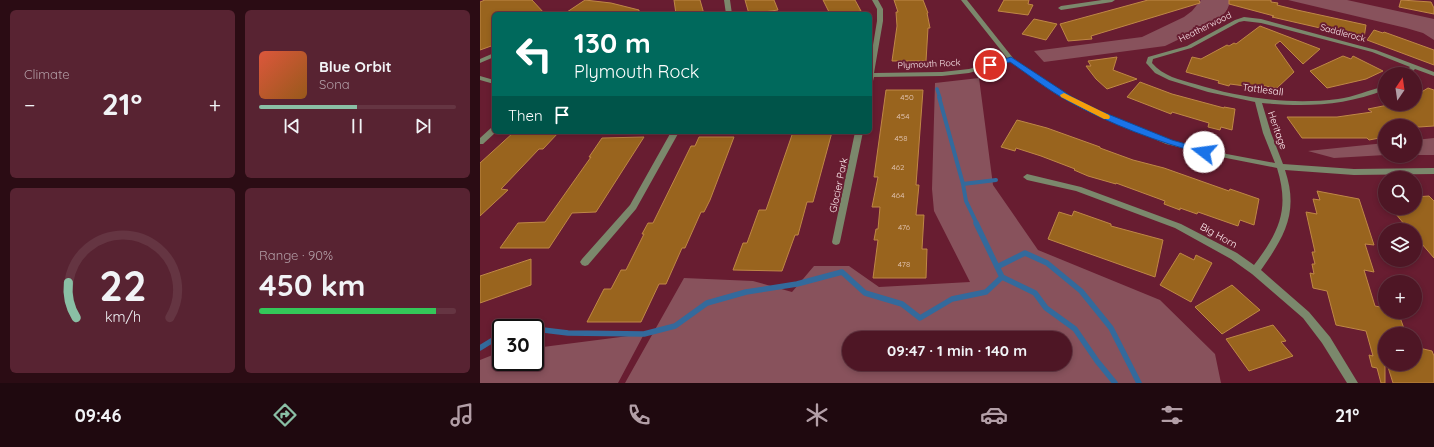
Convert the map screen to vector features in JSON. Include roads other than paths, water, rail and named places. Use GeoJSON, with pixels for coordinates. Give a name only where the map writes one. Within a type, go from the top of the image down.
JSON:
{"type":"FeatureCollection","features":[{"type":"Feature","properties":{"kind":"street"},"geometry":{"type":"LineString","coordinates":[[726,0],[729,12]]}},
{"type":"Feature","properties":{"kind":"street"},"geometry":{"type":"LineString","coordinates":[[872,66],[880,21],[880,10],[875,0]]}},
{"type":"Feature","properties":{"kind":"street"},"geometry":{"type":"LineString","coordinates":[[964,0],[1011,59],[1069,99],[1131,128],[1182,146],[1281,167],[1354,172],[1433,172]]}},
{"type":"Feature","properties":{"kind":"street"},"geometry":{"type":"LineString","coordinates":[[1060,8],[1112,0]]}},
{"type":"Feature","properties":{"kind":"street","name":"Heatherwood"},"geometry":{"type":"LineString","coordinates":[[1150,58],[1190,47],[1237,21],[1244,19]]}},
{"type":"Feature","properties":{"kind":"street","name":"Saddlerock"},"geometry":{"type":"LineString","coordinates":[[1244,19],[1260,21],[1374,51],[1414,67]]}},
{"type":"Feature","properties":{"kind":"street"},"geometry":{"type":"LineString","coordinates":[[480,61],[492,56]]}},
{"type":"Feature","properties":{"kind":"street","name":"Tattlesall"},"geometry":{"type":"LineString","coordinates":[[1150,58],[1150,63],[1154,71],[1166,77],[1218,92],[1258,100],[1312,103],[1338,101],[1366,96],[1378,91]]}},
{"type":"Feature","properties":{"kind":"street","name":"Plymouth Rock"},"geometry":{"type":"LineString","coordinates":[[872,77],[942,74],[969,71],[1011,59]]}},
{"type":"Feature","properties":{"kind":"street","name":"Saddlerock"},"geometry":{"type":"LineString","coordinates":[[1422,70],[1434,74]]}},
{"type":"Feature","properties":{"kind":"street"},"geometry":{"type":"LineString","coordinates":[[480,78],[492,81]]}},
{"type":"Feature","properties":{"kind":"street","name":"Heritage"},"geometry":{"type":"LineString","coordinates":[[1255,271],[1270,251],[1283,221],[1287,204],[1281,167],[1267,132],[1258,100]]}},
{"type":"Feature","properties":{"kind":"street"},"geometry":{"type":"LineString","coordinates":[[480,142],[492,132]]}},
{"type":"Feature","properties":{"kind":"street"},"geometry":{"type":"LineString","coordinates":[[585,262],[633,207],[674,134]]}},
{"type":"Feature","properties":{"kind":"street","name":"Glacier Park"},"geometry":{"type":"LineString","coordinates":[[836,242],[860,134]]}},
{"type":"Feature","properties":{"kind":"street","name":"Big Horn"},"geometry":{"type":"LineString","coordinates":[[1027,176],[1078,189],[1178,226],[1234,256],[1255,271],[1306,315],[1326,340],[1353,383]]}},
{"type":"Feature","properties":{"kind":"waterway"},"geometry":{"type":"LineString","coordinates":[[937,89],[940,98]]}},
{"type":"Feature","properties":{"kind":"waterway"},"geometry":{"type":"LineString","coordinates":[[939,97],[963,184]]}},
{"type":"Feature","properties":{"kind":"waterway"},"geometry":{"type":"LineString","coordinates":[[963,184],[996,180]]}},
{"type":"Feature","properties":{"kind":"waterway"},"geometry":{"type":"LineString","coordinates":[[963,184],[966,201],[977,224]]}},
{"type":"Feature","properties":{"kind":"waterway"},"geometry":{"type":"LineString","coordinates":[[976,223],[997,267]]}},
{"type":"Feature","properties":{"kind":"waterway"},"geometry":{"type":"LineString","coordinates":[[997,267],[1025,253],[1047,263],[1081,291],[1111,328],[1139,383]]}},
{"type":"Feature","properties":{"kind":"waterway"},"geometry":{"type":"LineString","coordinates":[[997,267],[1002,277]]}},
{"type":"Feature","properties":{"kind":"waterway"},"geometry":{"type":"LineString","coordinates":[[544,330],[568,333],[644,334],[675,326],[707,303],[746,292],[797,284],[842,272],[865,293],[902,304],[920,318],[952,299],[986,292],[1002,277]]}},
{"type":"Feature","properties":{"kind":"waterway"},"geometry":{"type":"LineString","coordinates":[[1002,277],[1035,293],[1046,308],[1075,329],[1097,361],[1115,383]]}},
{"type":"Feature","properties":{"kind":"waterway"},"geometry":{"type":"LineString","coordinates":[[480,348],[492,341]]}}]}
